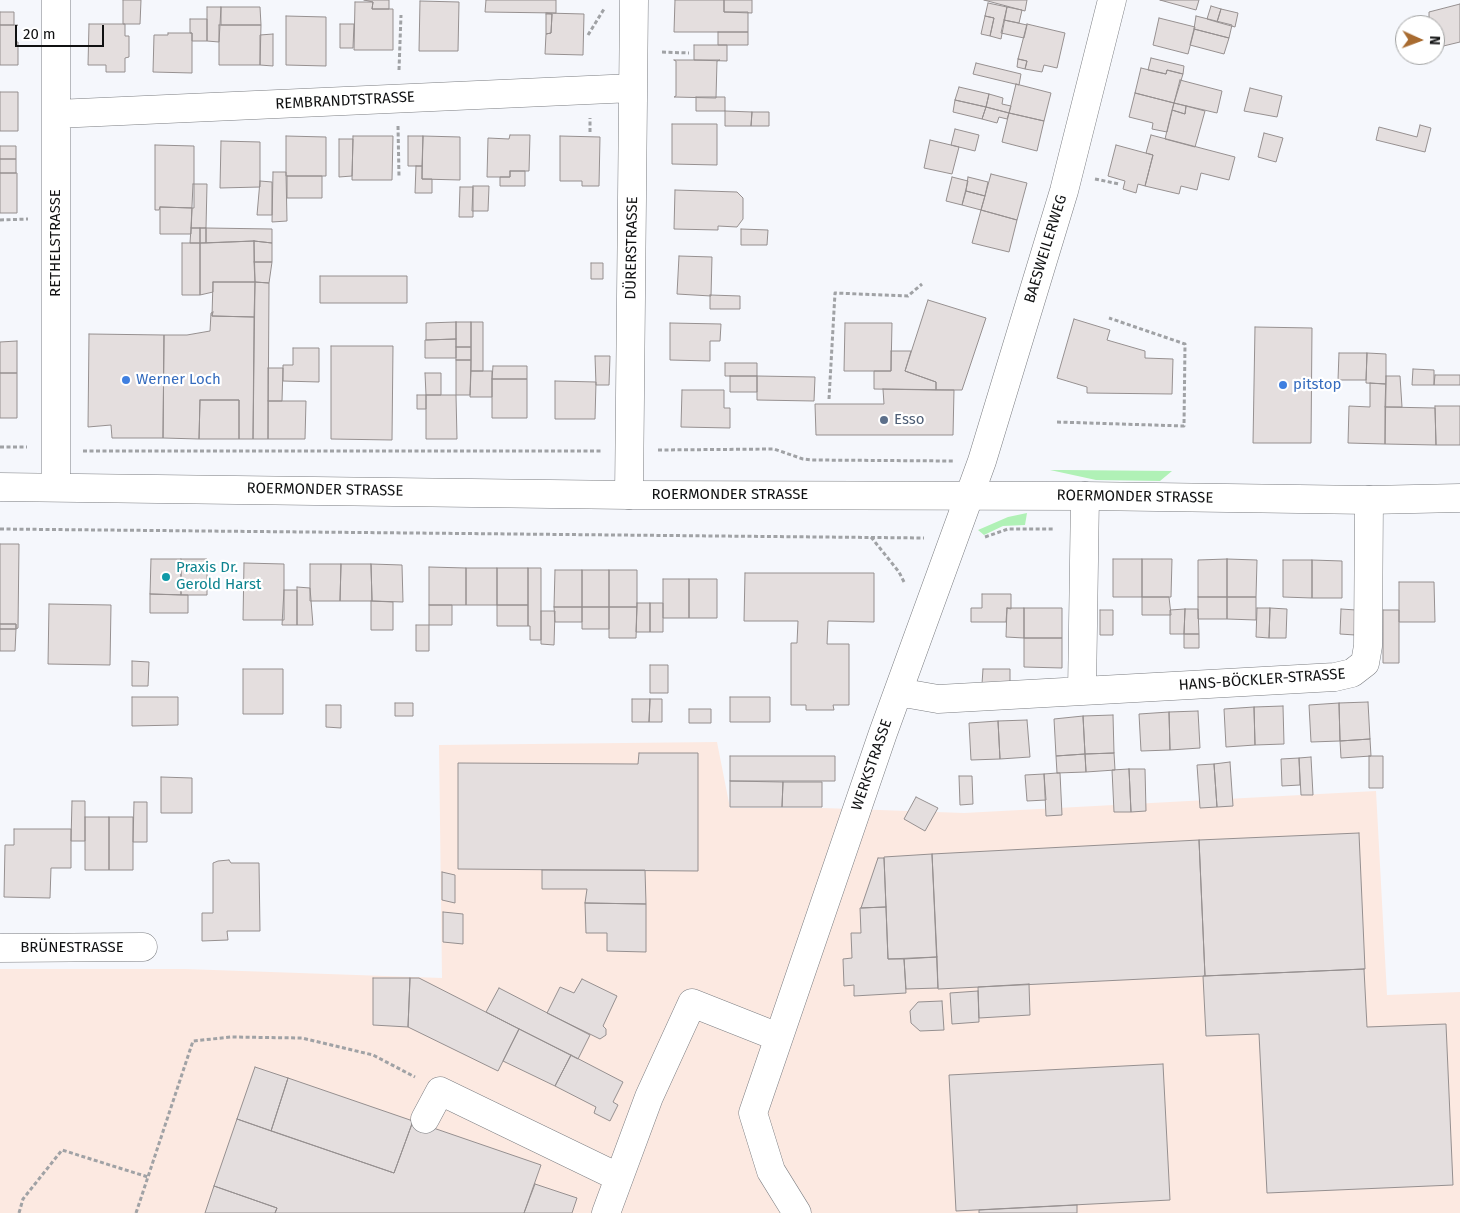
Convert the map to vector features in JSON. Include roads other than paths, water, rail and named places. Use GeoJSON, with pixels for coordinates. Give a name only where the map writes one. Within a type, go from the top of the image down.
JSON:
{"type":"FeatureCollection","features":[{"type":"Feature","properties":{"kind":"street","name":"RETHELSTRASSE"},"geometry":{"type":"LineString","coordinates":[[56,0],[56,486]]}},
{"type":"Feature","properties":{"kind":"street","name":"DÜRERSTRASSE"},"geometry":{"type":"LineString","coordinates":[[629,495],[634,0]]}},
{"type":"Feature","properties":{"kind":"street","name":"BAESWEILERWEG"},"geometry":{"type":"LineString","coordinates":[[971,495],[1064,191],[1112,0]]}},
{"type":"Feature","properties":{"kind":"street","name":"REMBRANDTSTRASSE"},"geometry":{"type":"LineString","coordinates":[[56,114],[634,88]]}},
{"type":"Feature","properties":{"kind":"street","name":"ROERMONDER STRASSE"},"geometry":{"type":"LineString","coordinates":[[0,487],[56,486],[629,495],[971,495],[1369,500],[1460,498]]}},
{"type":"Feature","properties":{"kind":"street","name":"WERKSTRASSE"},"geometry":{"type":"LineString","coordinates":[[797,1213],[771,1171],[753,1113],[898,692],[971,495]]}},
{"type":"Feature","properties":{"kind":"street"},"geometry":{"type":"LineString","coordinates":[[1082,690],[1084,496]]}},
{"type":"Feature","properties":{"kind":"street","name":"HANS-BÖCKLER-STRASSE"},"geometry":{"type":"LineString","coordinates":[[898,692],[938,699],[1336,677],[1352,674],[1365,663],[1368,646],[1369,500]]}},
{"type":"Feature","properties":{"kind":"street","name":"BRÜNESTRASSE"},"geometry":{"type":"LineString","coordinates":[[0,948],[143,947]]}},
{"type":"Feature","properties":{"kind":"street"},"geometry":{"type":"LineString","coordinates":[[606,1213],[649,1097],[692,1003],[778,1037]]}},
{"type":"Feature","properties":{"kind":"street"},"geometry":{"type":"LineString","coordinates":[[425,1119],[440,1091],[618,1177]]}},
{"type":"Feature","properties":{"kind":"place","name":"Werner Loch"},"geometry":{"type":"Point","coordinates":[126,380]}},
{"type":"Feature","properties":{"kind":"place","name":"pitstop"},"geometry":{"type":"Point","coordinates":[1283,385]}},
{"type":"Feature","properties":{"kind":"place","name":"Esso"},"geometry":{"type":"Point","coordinates":[884,420]}},
{"type":"Feature","properties":{"kind":"place","name":"Praxis Dr. Gerold Harst"},"geometry":{"type":"Point","coordinates":[166,577]}}]}
